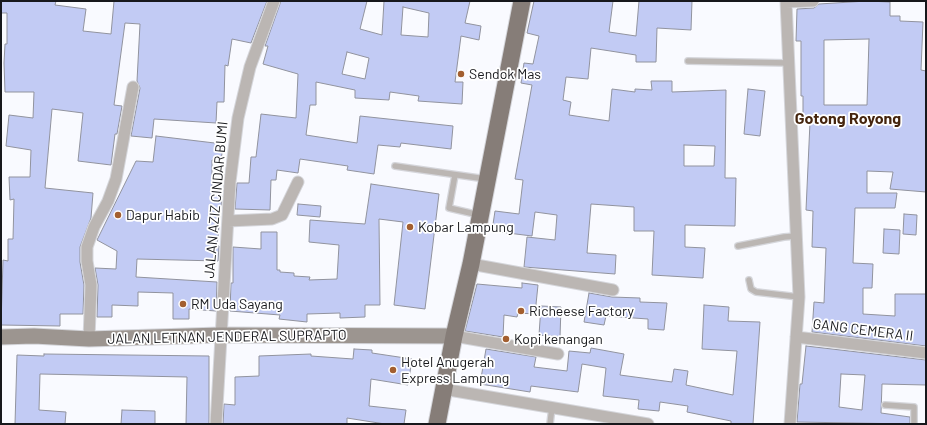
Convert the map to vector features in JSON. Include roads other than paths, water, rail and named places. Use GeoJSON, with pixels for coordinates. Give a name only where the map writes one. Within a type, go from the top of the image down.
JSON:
{"type":"FeatureCollection","features":[{"type":"Feature","properties":{"kind":"main road"},"geometry":{"type":"LineString","coordinates":[[436,424],[454,336],[471,264],[522,1]]}},
{"type":"Feature","properties":{"kind":"street","name":"JALAN AZIZ CINDAR BUMI"},"geometry":{"type":"LineString","coordinates":[[216,424],[220,335],[231,174],[243,94],[250,67],[274,1]]}},
{"type":"Feature","properties":{"kind":"street"},"geometry":{"type":"LineString","coordinates":[[790,424],[799,297],[798,236],[786,2],[813,1]]}},
{"type":"Feature","properties":{"kind":"street"},"geometry":{"type":"LineString","coordinates":[[89,339],[91,285],[87,261],[88,248],[94,227],[108,201],[116,179],[133,87]]}},
{"type":"Feature","properties":{"kind":"street"},"geometry":{"type":"LineString","coordinates":[[228,221],[272,219],[282,215],[298,182]]}},
{"type":"Feature","properties":{"kind":"street"},"geometry":{"type":"LineString","coordinates":[[471,264],[613,290]]}},
{"type":"Feature","properties":{"kind":"street","name":"JALAN LETNAN JENDERAL SUPRAPTO"},"geometry":{"type":"LineString","coordinates":[[1,338],[34,336],[89,339],[220,335],[454,336]]}},
{"type":"Feature","properties":{"kind":"street"},"geometry":{"type":"LineString","coordinates":[[454,336],[558,354]]}},
{"type":"Feature","properties":{"kind":"street","name":"GANG CEMERA II"},"geometry":{"type":"LineString","coordinates":[[796,337],[926,353]]}},
{"type":"Feature","properties":{"kind":"street"},"geometry":{"type":"LineString","coordinates":[[443,389],[552,406],[648,424]]}},
{"type":"Feature","properties":{"kind":"lane"},"geometry":{"type":"LineString","coordinates":[[688,61],[788,63]]}},
{"type":"Feature","properties":{"kind":"lane"},"geometry":{"type":"LineString","coordinates":[[395,166],[487,180]]}},
{"type":"Feature","properties":{"kind":"lane"},"geometry":{"type":"LineString","coordinates":[[455,175],[450,208],[480,216]]}},
{"type":"Feature","properties":{"kind":"lane"},"geometry":{"type":"LineString","coordinates":[[738,246],[784,237],[798,236]]}},
{"type":"Feature","properties":{"kind":"lane"},"geometry":{"type":"LineString","coordinates":[[749,280],[751,289],[756,292],[799,297]]}},
{"type":"Feature","properties":{"kind":"lane"},"geometry":{"type":"LineString","coordinates":[[885,405],[914,407],[914,424]]}},
{"type":"Feature","properties":{"kind":"lane"},"geometry":{"type":"LineString","coordinates":[[550,424],[552,406]]}},
{"type":"Feature","properties":{"kind":"place","name":"Sendok Mas"},"geometry":{"type":"Point","coordinates":[461,74]}},
{"type":"Feature","properties":{"kind":"place","name":"Dapur Habib"},"geometry":{"type":"Point","coordinates":[118,215]}},
{"type":"Feature","properties":{"kind":"place","name":"Kobar Lampung"},"geometry":{"type":"Point","coordinates":[410,227]}},
{"type":"Feature","properties":{"kind":"place","name":"RM Uda Sayang"},"geometry":{"type":"Point","coordinates":[183,304]}},
{"type":"Feature","properties":{"kind":"place","name":"Richeese Factory"},"geometry":{"type":"Point","coordinates":[521,311]}},
{"type":"Feature","properties":{"kind":"place","name":"Kopi kenangan"},"geometry":{"type":"Point","coordinates":[506,339]}},
{"type":"Feature","properties":{"kind":"place","name":"Hotel Anugerah Express Lampung"},"geometry":{"type":"Point","coordinates":[393,370]}},
{"type":"Feature","properties":{"kind":"district","name":"Gotong Royong"},"geometry":{"type":"Point","coordinates":[848,119]}}]}
